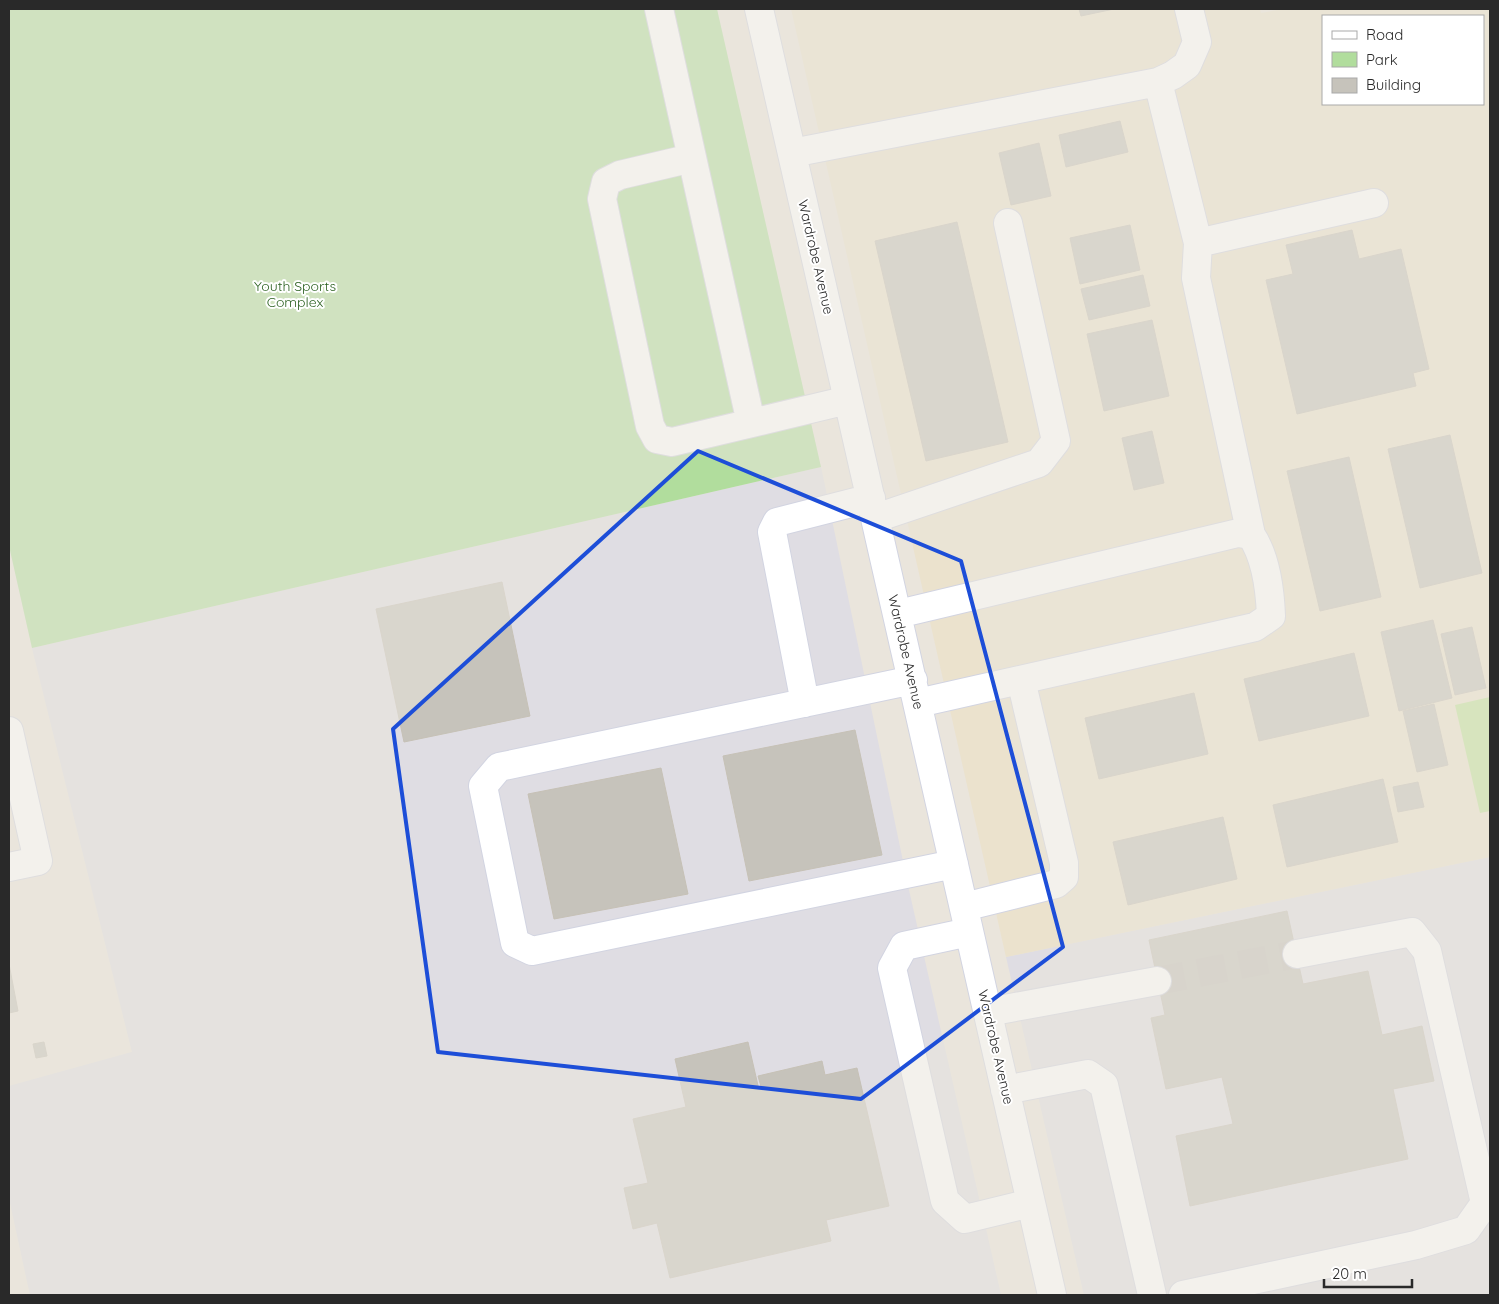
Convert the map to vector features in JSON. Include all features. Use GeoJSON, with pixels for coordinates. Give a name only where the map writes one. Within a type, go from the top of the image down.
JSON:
{"type":"FeatureCollection","features":[{"type":"Feature","properties":{"kind":"street"},"geometry":{"type":"LineString","coordinates":[[659,9],[751,422]]}},
{"type":"Feature","properties":{"kind":"street","name":"Wardrobe Avenue"},"geometry":{"type":"LineString","coordinates":[[759,9],[1052,1295]]}},
{"type":"Feature","properties":{"kind":"street"},"geometry":{"type":"LineString","coordinates":[[792,152],[1158,82],[1173,75],[1187,65],[1197,42],[1189,9]]}},
{"type":"Feature","properties":{"kind":"street"},"geometry":{"type":"LineString","coordinates":[[954,864],[532,951],[515,943],[484,786],[499,767],[805,703],[1021,680],[1255,627],[1271,616],[1270,596],[1259,546],[1252,535],[1196,278],[1198,243],[1158,82]]}},
{"type":"Feature","properties":{"kind":"street"},"geometry":{"type":"LineString","coordinates":[[692,158],[620,175],[606,182],[602,199],[650,426],[657,439],[672,442],[848,400]]}},
{"type":"Feature","properties":{"kind":"street"},"geometry":{"type":"LineString","coordinates":[[1198,243],[1374,203]]}},
{"type":"Feature","properties":{"kind":"street"},"geometry":{"type":"LineString","coordinates":[[805,703],[772,532],[778,522],[873,508],[1039,463],[1056,441],[1008,223]]}},
{"type":"Feature","properties":{"kind":"street"},"geometry":{"type":"LineString","coordinates":[[898,614],[1238,533],[1252,535]]}},
{"type":"Feature","properties":{"kind":"street"},"geometry":{"type":"LineString","coordinates":[[1021,680],[1064,863],[1064,876],[1056,884],[904,946],[892,968],[945,1201],[965,1219],[1031,1203]]}},
{"type":"Feature","properties":{"kind":"street"},"geometry":{"type":"LineString","coordinates":[[9,731],[38,861],[9,867]]}},
{"type":"Feature","properties":{"kind":"street"},"geometry":{"type":"LineString","coordinates":[[1184,1295],[1416,1245],[1466,1230],[1485,1203],[1427,951],[1412,932],[1296,954]]}},
{"type":"Feature","properties":{"kind":"street"},"geometry":{"type":"LineString","coordinates":[[988,1012],[1157,981]]}},
{"type":"Feature","properties":{"kind":"street"},"geometry":{"type":"LineString","coordinates":[[1006,1090],[1088,1074],[1104,1085],[1152,1295]]}},
{"type":"Feature","properties":{"kind":"highlighted area"},"geometry":{"type":"Polygon","coordinates":[[[698,451],[961,561],[1063,947],[861,1099],[438,1052],[393,729],[698,451]]]}},
{"type":"Feature","properties":{"kind":"shaded area"},"geometry":{"type":"Polygon","coordinates":[[[791,9],[1260,9],[1261,13],[1282,9],[1490,9],[1490,857],[1006,957],[791,9]]]}},
{"type":"Feature","properties":{"kind":"shaded area"},"geometry":{"type":"Polygon","coordinates":[[[821,467],[909,890],[1001,1295],[30,1295],[9,1198],[9,1086],[132,1052],[32,648],[821,467]]]}},
{"type":"Feature","properties":{"kind":"shaded area"},"geometry":{"type":"Polygon","coordinates":[[[1490,857],[1490,1295],[1084,1295],[1006,957],[1490,857]]]}},
{"type":"Feature","properties":{"kind":"green space","name":"Youth Sports Complex"},"geometry":{"type":"Polygon","coordinates":[[[9,9],[717,9],[821,467],[32,648],[9,546],[9,9]]]}},
{"type":"Feature","properties":{"kind":"green space"},"geometry":{"type":"Polygon","coordinates":[[[1490,697],[1490,811],[1480,813],[1455,705],[1490,697]]]}},
{"type":"Feature","properties":{"kind":"building"},"geometry":{"type":"Polygon","coordinates":[[[1079,9],[1114,9],[1081,16],[1079,9]]]}},
{"type":"Feature","properties":{"kind":"building"},"geometry":{"type":"Polygon","coordinates":[[[1120,121],[1128,152],[1066,167],[1059,135],[1120,121]]]}},
{"type":"Feature","properties":{"kind":"building"},"geometry":{"type":"Polygon","coordinates":[[[1039,143],[1051,196],[1011,205],[999,153],[1039,143]]]}},
{"type":"Feature","properties":{"kind":"building"},"geometry":{"type":"Polygon","coordinates":[[[957,222],[1008,442],[926,461],[875,241],[957,222]]]}},
{"type":"Feature","properties":{"kind":"building"},"geometry":{"type":"Polygon","coordinates":[[[1130,225],[1140,270],[1080,284],[1070,238],[1130,225]]]}},
{"type":"Feature","properties":{"kind":"building"},"geometry":{"type":"Polygon","coordinates":[[[1352,230],[1359,259],[1401,249],[1429,369],[1413,373],[1416,386],[1297,414],[1266,280],[1293,274],[1286,245],[1352,230]]]}},
{"type":"Feature","properties":{"kind":"building"},"geometry":{"type":"Polygon","coordinates":[[[1143,275],[1150,306],[1089,320],[1081,289],[1143,275]]]}},
{"type":"Feature","properties":{"kind":"building"},"geometry":{"type":"Polygon","coordinates":[[[1152,320],[1169,396],[1104,411],[1087,334],[1152,320]]]}},
{"type":"Feature","properties":{"kind":"building"},"geometry":{"type":"Polygon","coordinates":[[[1152,431],[1164,483],[1134,490],[1122,438],[1152,431]]]}},
{"type":"Feature","properties":{"kind":"building"},"geometry":{"type":"Polygon","coordinates":[[[1450,435],[1482,573],[1420,588],[1388,449],[1450,435]]]}},
{"type":"Feature","properties":{"kind":"building"},"geometry":{"type":"Polygon","coordinates":[[[1349,457],[1381,597],[1320,611],[1287,471],[1349,457]]]}},
{"type":"Feature","properties":{"kind":"building"},"geometry":{"type":"Polygon","coordinates":[[[502,582],[530,716],[404,742],[376,609],[502,582]]]}},
{"type":"Feature","properties":{"kind":"building"},"geometry":{"type":"Polygon","coordinates":[[[1433,620],[1452,698],[1399,711],[1381,632],[1433,620]]]}},
{"type":"Feature","properties":{"kind":"building"},"geometry":{"type":"Polygon","coordinates":[[[1472,627],[1486,688],[1455,695],[1441,634],[1472,627]]]}},
{"type":"Feature","properties":{"kind":"building"},"geometry":{"type":"Polygon","coordinates":[[[1354,653],[1369,716],[1259,741],[1244,679],[1354,653]]]}},
{"type":"Feature","properties":{"kind":"building"},"geometry":{"type":"Polygon","coordinates":[[[1194,693],[1208,754],[1099,779],[1085,718],[1194,693]]]}},
{"type":"Feature","properties":{"kind":"building"},"geometry":{"type":"Polygon","coordinates":[[[1434,704],[1448,765],[1417,772],[1403,711],[1434,704]]]}},
{"type":"Feature","properties":{"kind":"building"},"geometry":{"type":"Polygon","coordinates":[[[855,730],[882,855],[749,881],[723,756],[855,730]]]}},
{"type":"Feature","properties":{"kind":"building"},"geometry":{"type":"Polygon","coordinates":[[[661,768],[688,894],[554,919],[528,794],[661,768]]]}},
{"type":"Feature","properties":{"kind":"building"},"geometry":{"type":"Polygon","coordinates":[[[1383,779],[1398,842],[1287,867],[1273,805],[1383,779]]]}},
{"type":"Feature","properties":{"kind":"building"},"geometry":{"type":"Polygon","coordinates":[[[1418,782],[1424,807],[1398,812],[1393,787],[1418,782]]]}},
{"type":"Feature","properties":{"kind":"building"},"geometry":{"type":"Polygon","coordinates":[[[1223,817],[1237,879],[1128,905],[1113,842],[1223,817]]]}},
{"type":"Feature","properties":{"kind":"building"},"geometry":{"type":"Polygon","coordinates":[[[1287,911],[1303,984],[1368,971],[1382,1035],[1422,1026],[1434,1081],[1393,1089],[1408,1159],[1190,1206],[1176,1136],[1233,1124],[1222,1077],[1166,1089],[1151,1018],[1165,1015],[1149,940],[1287,911]]]}},
{"type":"Feature","properties":{"kind":"building"},"geometry":{"type":"Polygon","coordinates":[[[9,964],[18,1011],[9,1013],[9,964]]]}},
{"type":"Feature","properties":{"kind":"building"},"geometry":{"type":"Polygon","coordinates":[[[44,1042],[47,1056],[36,1058],[33,1044],[44,1042]]]}},
{"type":"Feature","properties":{"kind":"building"},"geometry":{"type":"Polygon","coordinates":[[[748,1042],[759,1090],[762,1090],[758,1076],[822,1061],[825,1075],[857,1068],[889,1206],[826,1220],[831,1241],[670,1278],[657,1223],[633,1229],[624,1188],[648,1183],[633,1119],[686,1107],[675,1059],[748,1042]]]}},
{"type":"Feature","properties":{"kind":"tunnel"},"geometry":{"type":"LineString","coordinates":[[1157,981],[1297,954]]}}]}
